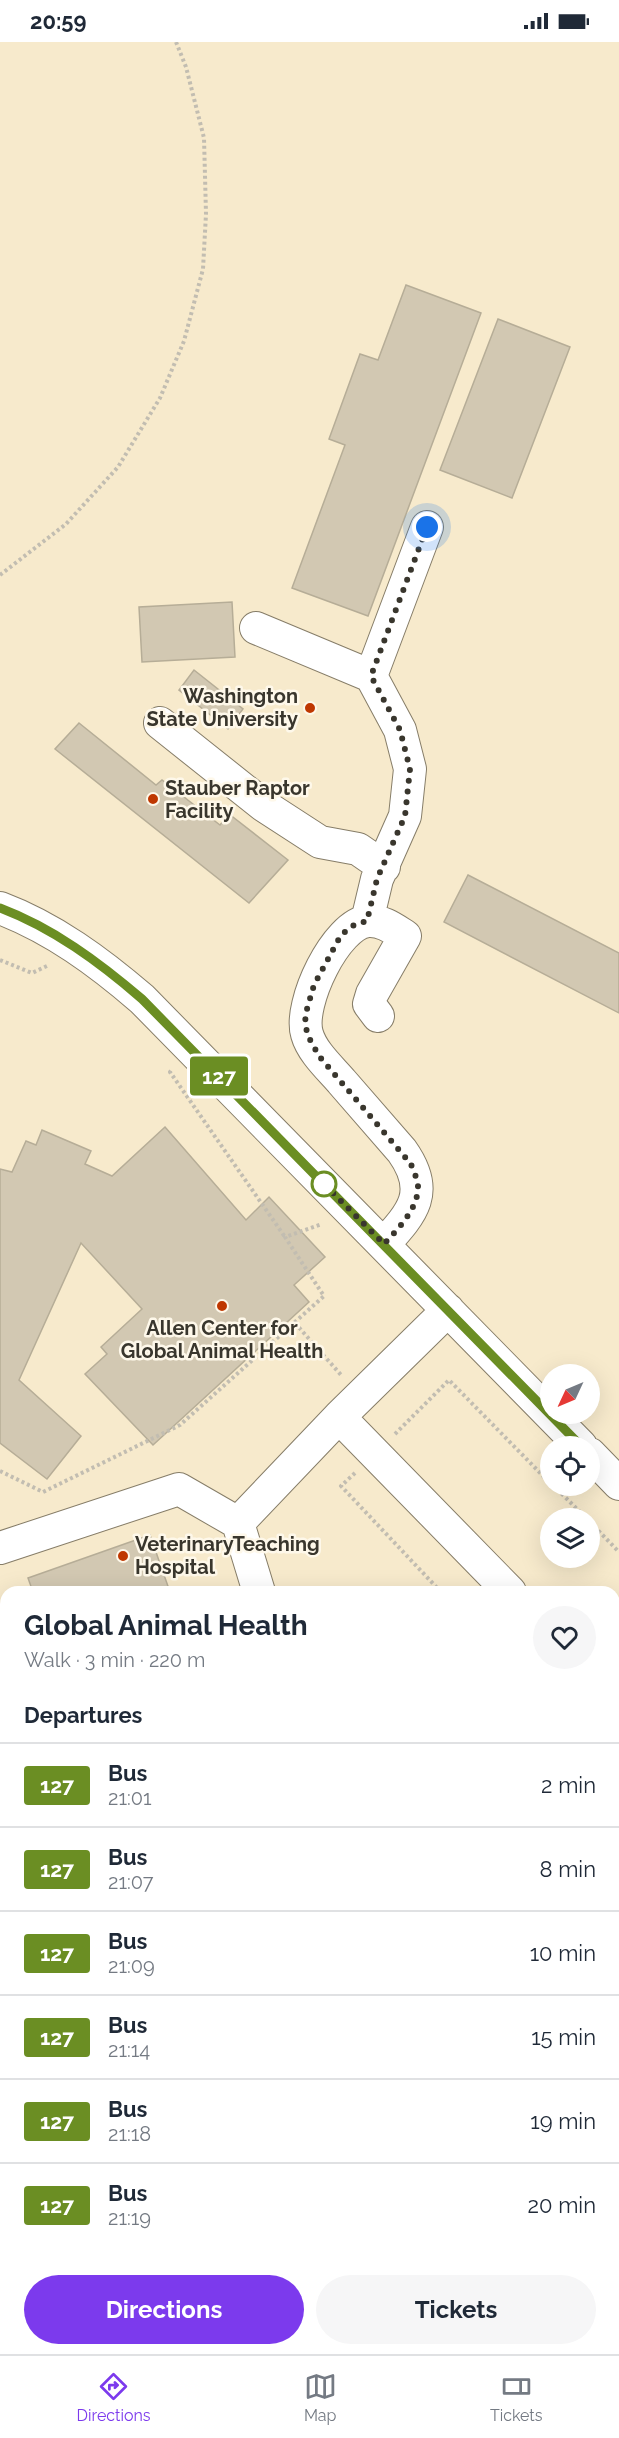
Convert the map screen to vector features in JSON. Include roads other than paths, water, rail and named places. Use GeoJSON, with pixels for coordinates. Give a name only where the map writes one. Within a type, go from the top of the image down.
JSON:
{"type":"FeatureCollection","features":[{"type":"Feature","properties":{"kind":"street"},"geometry":{"type":"LineString","coordinates":[[371,676],[427,527]]}},
{"type":"Feature","properties":{"kind":"street"},"geometry":{"type":"LineString","coordinates":[[256,628],[371,676],[400,730],[410,769],[405,816],[377,879],[367,921]]}},
{"type":"Feature","properties":{"kind":"street"},"geometry":{"type":"LineString","coordinates":[[160,723],[263,805],[320,842],[358,849],[384,867]]}},
{"type":"Feature","properties":{"kind":"street"},"geometry":{"type":"LineString","coordinates":[[0,908],[26,918],[68,943],[112,974],[142,999],[571,1436]]}},
{"type":"Feature","properties":{"kind":"street"},"geometry":{"type":"LineString","coordinates":[[378,1016],[369,1004],[372,994],[405,936],[380,922],[367,921],[354,925],[341,935],[314,985],[305,1016],[307,1034],[319,1056],[402,1151],[411,1164],[418,1184],[417,1196],[404,1222],[384,1244]]}},
{"type":"Feature","properties":{"kind":"street"},"geometry":{"type":"LineString","coordinates":[[238,1523],[448,1310]]}},
{"type":"Feature","properties":{"kind":"street"},"geometry":{"type":"LineString","coordinates":[[339,1418],[504,1586]]}},
{"type":"Feature","properties":{"kind":"street"},"geometry":{"type":"LineString","coordinates":[[600,1464],[619,1484]]}},
{"type":"Feature","properties":{"kind":"street"},"geometry":{"type":"LineString","coordinates":[[0,1548],[179,1489],[238,1523],[257,1586]]}},
{"type":"Feature","properties":{"kind":"place","name":"Washington State University"},"geometry":{"type":"Point","coordinates":[310,708]}},
{"type":"Feature","properties":{"kind":"place","name":"Stauber Raptor Facility"},"geometry":{"type":"Point","coordinates":[153,799]}},
{"type":"Feature","properties":{"kind":"place","name":"Allen Center for Global Animal Health"},"geometry":{"type":"Point","coordinates":[222,1306]}},
{"type":"Feature","properties":{"kind":"place","name":"VeterinaryTeaching Hospital"},"geometry":{"type":"Point","coordinates":[123,1556]}}]}
